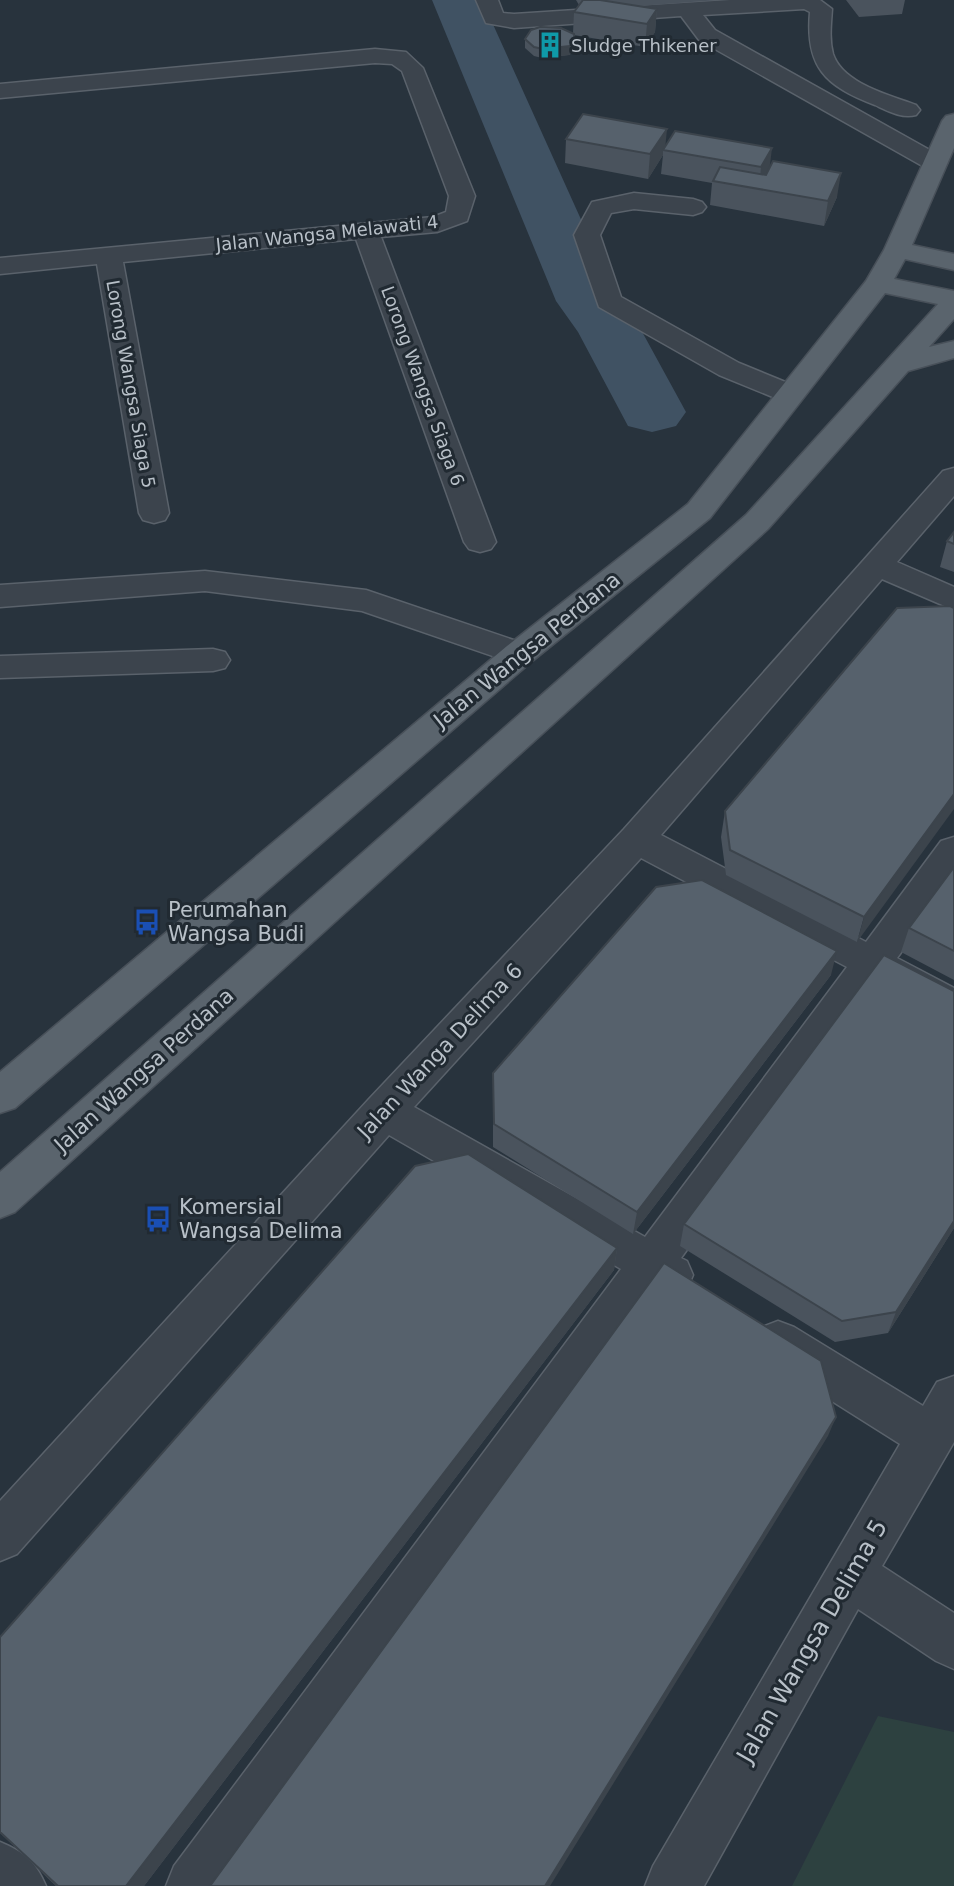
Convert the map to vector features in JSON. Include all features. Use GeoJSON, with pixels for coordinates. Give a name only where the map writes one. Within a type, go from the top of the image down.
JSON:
{"type":"FeatureCollection","features":[{"type":"Feature","properties":{"kind":"main road","name":"Jalan Wangsa Perdana"},"geometry":{"type":"LineString","coordinates":[[0,1096],[519,654],[699,511],[878,284],[897,250],[954,121]]}},
{"type":"Feature","properties":{"kind":"main road"},"geometry":{"type":"LineString","coordinates":[[897,250],[954,262]]}},
{"type":"Feature","properties":{"kind":"main road"},"geometry":{"type":"LineString","coordinates":[[878,284],[954,301]]}},
{"type":"Feature","properties":{"kind":"main road","name":"Jalan Wangsa Perdana"},"geometry":{"type":"LineString","coordinates":[[0,1199],[757,522],[954,301]]}},
{"type":"Feature","properties":{"kind":"main road"},"geometry":{"type":"LineString","coordinates":[[899,365],[954,349]]}},
{"type":"Feature","properties":{"kind":"street"},"geometry":{"type":"LineString","coordinates":[[487,0],[494,18],[502,21],[807,2],[821,9],[819,34],[823,57],[831,71],[849,83],[908,110]]}},
{"type":"Feature","properties":{"kind":"street"},"geometry":{"type":"LineString","coordinates":[[687,9],[707,35],[935,163]]}},
{"type":"Feature","properties":{"kind":"street","name":"Jalan Wangsa Melawati 4"},"geometry":{"type":"LineString","coordinates":[[0,91],[398,57],[412,68],[462,196],[458,216],[437,224],[0,266]]}},
{"type":"Feature","properties":{"kind":"street"},"geometry":{"type":"LineString","coordinates":[[693,207],[634,201],[601,207],[587,236],[609,301],[729,369],[790,394]]}},
{"type":"Feature","properties":{"kind":"street","name":"Lorong Wangsa Siaga 6"},"geometry":{"type":"LineString","coordinates":[[366,230],[480,542]]}},
{"type":"Feature","properties":{"kind":"street","name":"Lorong Wangsa Siaga 5"},"geometry":{"type":"LineString","coordinates":[[108,256],[154,513]]}},
{"type":"Feature","properties":{"kind":"street","name":"Jalan Wanga Delima 6"},"geometry":{"type":"LineString","coordinates":[[0,1537],[384,1111],[637,839],[879,566],[954,477]]}},
{"type":"Feature","properties":{"kind":"street"},"geometry":{"type":"LineString","coordinates":[[879,566],[954,598]]}},
{"type":"Feature","properties":{"kind":"street"},"geometry":{"type":"LineString","coordinates":[[0,596],[205,581],[366,601],[519,654]]}},
{"type":"Feature","properties":{"kind":"street"},"geometry":{"type":"LineString","coordinates":[[0,667],[214,660]]}},
{"type":"Feature","properties":{"kind":"street"},"geometry":{"type":"LineString","coordinates":[[637,839],[954,1006]]}},
{"type":"Feature","properties":{"kind":"street"},"geometry":{"type":"LineString","coordinates":[[194,1886],[954,851]]}},
{"type":"Feature","properties":{"kind":"street"},"geometry":{"type":"LineString","coordinates":[[384,1111],[651,1262],[727,1309],[942,1417]]}},
{"type":"Feature","properties":{"kind":"street","name":"Jalan Wangsa Delima 5"},"geometry":{"type":"LineString","coordinates":[[673,1886],[942,1417]]}},
{"type":"Feature","properties":{"kind":"street"},"geometry":{"type":"LineString","coordinates":[[850,1574],[954,1643]]}},
{"type":"Feature","properties":{"kind":"street"},"geometry":{"type":"LineString","coordinates":[[0,1870],[18,1886]]}},
{"type":"Feature","properties":{"kind":"green space"},"geometry":{"type":"Polygon","coordinates":[[[878,1716],[954,1732],[954,1886],[792,1886],[878,1716]]]}},
{"type":"Feature","properties":{"kind":"building"},"geometry":{"type":"Polygon","coordinates":[[[583,0],[657,9],[647,24],[574,12],[583,0]]]}},
{"type":"Feature","properties":{"kind":"building"},"geometry":{"type":"Polygon","coordinates":[[[540,27],[561,28],[574,34],[575,43],[543,49],[534,47],[525,39],[531,30],[540,27]]]}},
{"type":"Feature","properties":{"kind":"building"},"geometry":{"type":"Polygon","coordinates":[[[583,114],[667,129],[650,154],[566,139],[583,114]]]}},
{"type":"Feature","properties":{"kind":"building"},"geometry":{"type":"Polygon","coordinates":[[[675,131],[772,148],[761,167],[663,150],[675,131]]]}},
{"type":"Feature","properties":{"kind":"building"},"geometry":{"type":"Polygon","coordinates":[[[773,161],[841,173],[828,201],[713,181],[720,167],[766,175],[773,161]]]}},
{"type":"Feature","properties":{"kind":"building"},"geometry":{"type":"Polygon","coordinates":[[[954,532],[954,544],[947,541],[954,532]]]}},
{"type":"Feature","properties":{"kind":"building"},"geometry":{"type":"Polygon","coordinates":[[[897,608],[954,608],[954,794],[864,917],[730,850],[725,811],[897,608]]]}},
{"type":"Feature","properties":{"kind":"building"},"geometry":{"type":"Polygon","coordinates":[[[954,867],[954,951],[909,928],[954,867]]]}},
{"type":"Feature","properties":{"kind":"building"},"geometry":{"type":"Polygon","coordinates":[[[702,880],[837,951],[637,1212],[494,1124],[493,1073],[656,887],[702,880]]]}},
{"type":"Feature","properties":{"kind":"building"},"geometry":{"type":"Polygon","coordinates":[[[884,955],[954,991],[954,1221],[896,1312],[842,1321],[684,1224],[884,955]]]}},
{"type":"Feature","properties":{"kind":"building"},"geometry":{"type":"Polygon","coordinates":[[[468,1154],[617,1248],[126,1886],[58,1886],[0,1832],[0,1637],[415,1166],[468,1154]]]}},
{"type":"Feature","properties":{"kind":"building"},"geometry":{"type":"Polygon","coordinates":[[[664,1263],[821,1361],[836,1417],[545,1886],[210,1886],[664,1263]]]}},
{"type":"Feature","properties":{"kind":"waterway"},"geometry":{"type":"LineString","coordinates":[[457,0],[587,301],[608,328],[652,412]]}},
{"type":"Feature","properties":{"kind":"place","name":"Sludge Thikener"},"geometry":{"type":"Point","coordinates":[550,45]}},
{"type":"Feature","properties":{"kind":"place","name":"Perumahan Wangsa Budi"},"geometry":{"type":"Point","coordinates":[147,922]}},
{"type":"Feature","properties":{"kind":"place","name":"Komersial Wangsa Delima"},"geometry":{"type":"Point","coordinates":[158,1219]}}]}
